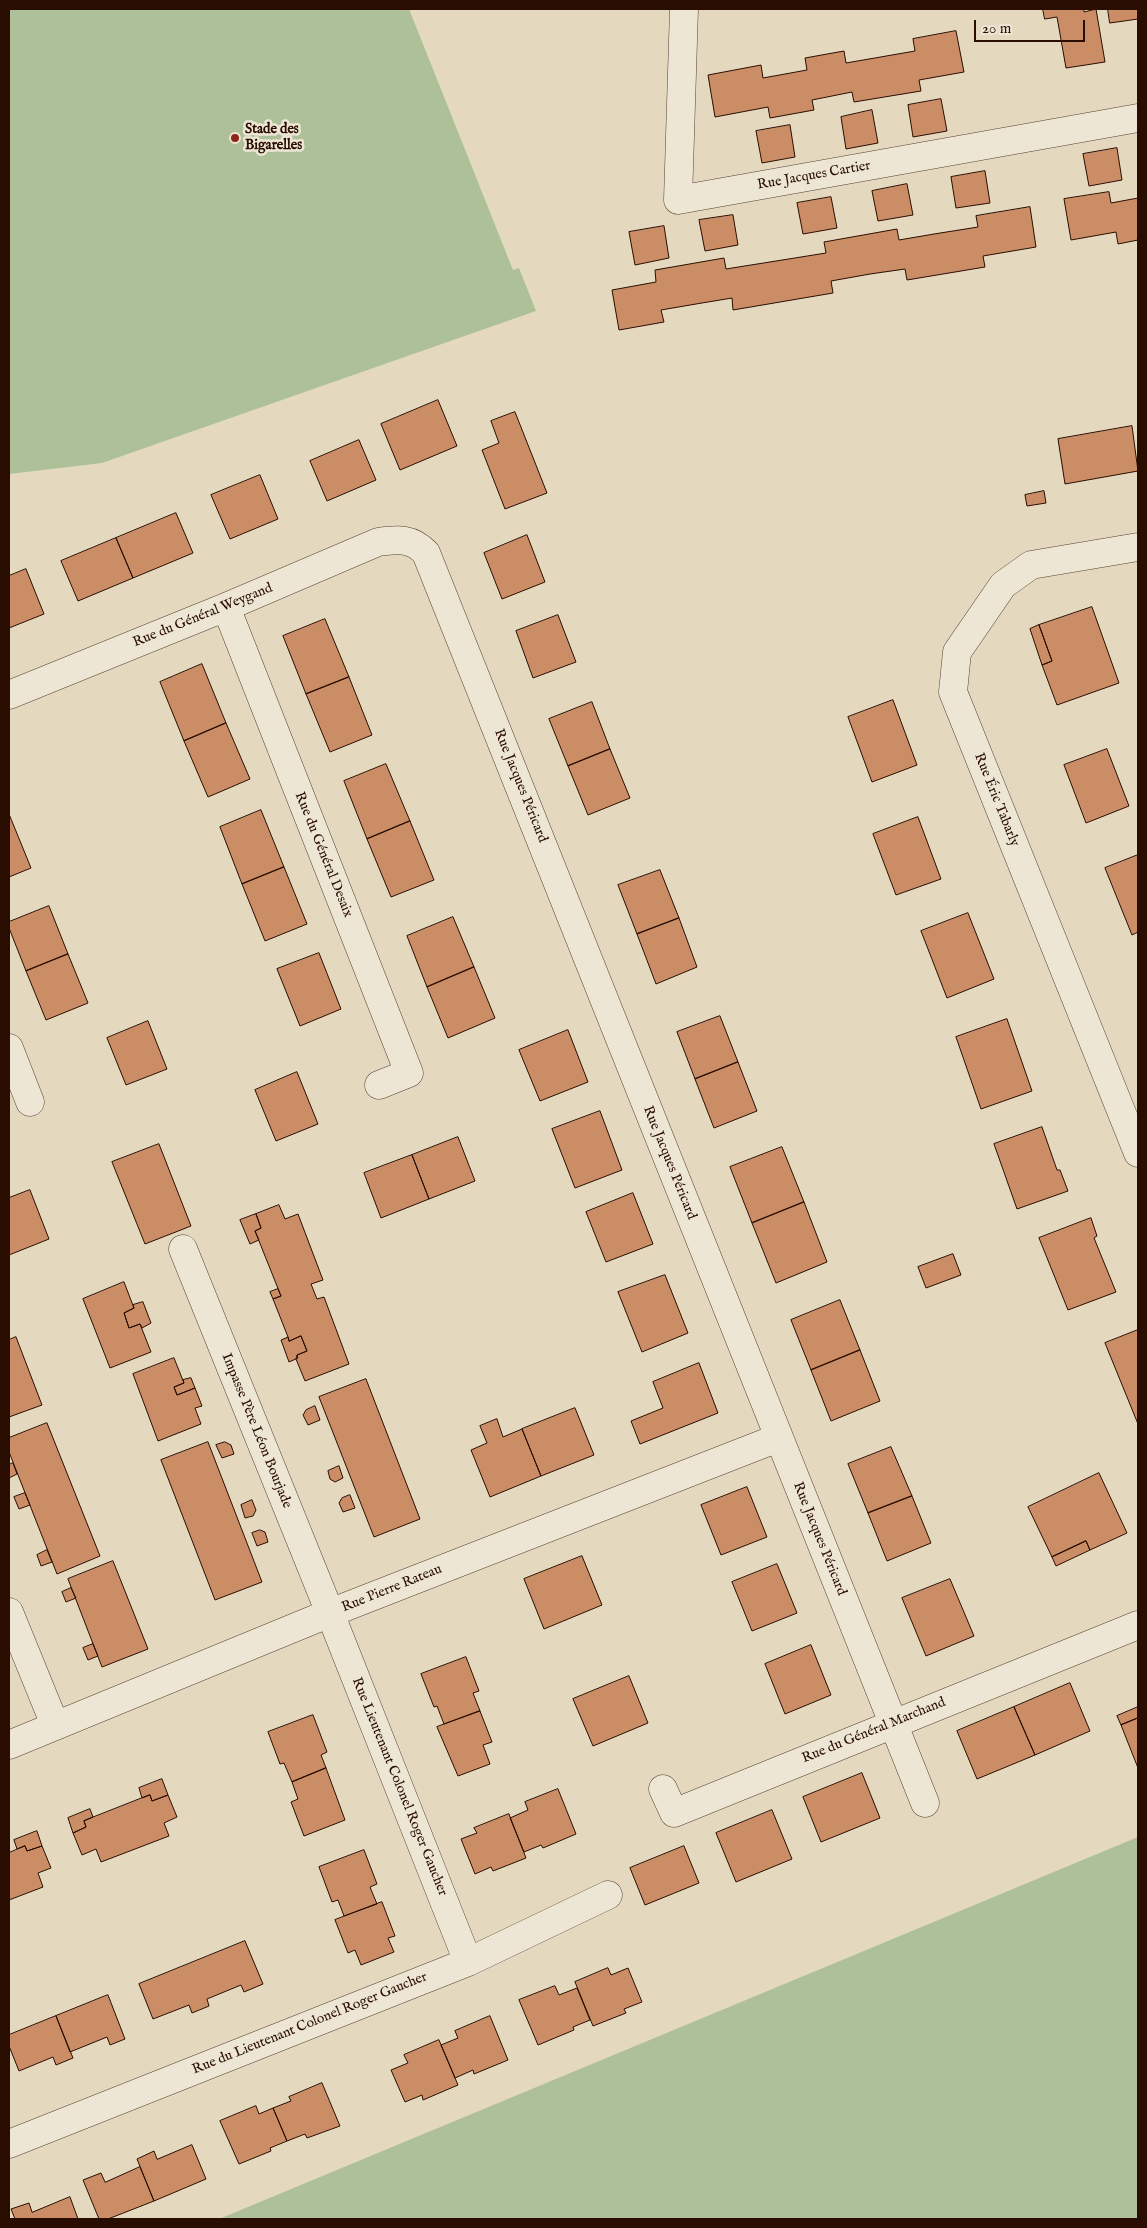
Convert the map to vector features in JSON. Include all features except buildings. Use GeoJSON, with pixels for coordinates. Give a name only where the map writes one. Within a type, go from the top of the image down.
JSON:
{"type":"FeatureCollection","features":[{"type":"Feature","properties":{"kind":"street","name":"Rue Jacques Cartier"},"geometry":{"type":"LineString","coordinates":[[684,9],[678,200],[1138,118]]}},
{"type":"Feature","properties":{"kind":"street","name":"Rue du Général Weygand"},"geometry":{"type":"LineString","coordinates":[[9,695],[226,607],[378,542],[397,539]]}},
{"type":"Feature","properties":{"kind":"street","name":"Rue Jacques Péricard"},"geometry":{"type":"LineString","coordinates":[[397,539],[418,545],[430,560],[778,1438],[925,1803]]}},
{"type":"Feature","properties":{"kind":"street","name":"Rue Éric Tabarly"},"geometry":{"type":"LineString","coordinates":[[1138,547],[1031,566],[1003,585],[957,652],[952,692],[1138,1153]]}},
{"type":"Feature","properties":{"kind":"street","name":"Rue du Général Desaix"},"geometry":{"type":"LineString","coordinates":[[226,607],[409,1073],[379,1085]]}},
{"type":"Feature","properties":{"kind":"street"},"geometry":{"type":"LineString","coordinates":[[9,1048],[30,1102]]}},
{"type":"Feature","properties":{"kind":"street","name":"Impasse Père Léon Bourjade"},"geometry":{"type":"LineString","coordinates":[[182,1249],[330,1613]]}},
{"type":"Feature","properties":{"kind":"street","name":"Rue Pierre Rateau"},"geometry":{"type":"LineString","coordinates":[[9,1745],[330,1613],[778,1438]]}},
{"type":"Feature","properties":{"kind":"street"},"geometry":{"type":"LineString","coordinates":[[9,1612],[55,1725]]}},
{"type":"Feature","properties":{"kind":"street","name":"Rue Lieutenant Colonel Roger Gaucher"},"geometry":{"type":"LineString","coordinates":[[330,1613],[468,1962]]}},
{"type":"Feature","properties":{"kind":"street","name":"Rue du Général Marchand"},"geometry":{"type":"LineString","coordinates":[[663,1790],[674,1813],[1138,1625]]}},
{"type":"Feature","properties":{"kind":"street","name":"Rue du Lieutenant Colonel Roger Gaucher"},"geometry":{"type":"LineString","coordinates":[[9,2144],[468,1962],[608,1895]]}},
{"type":"Feature","properties":{"kind":"green space","name":"Stade des Bigarelles"},"geometry":{"type":"Polygon","coordinates":[[[9,9],[409,9],[513,270],[519,268],[536,311],[102,463],[9,474],[9,9]]]}},
{"type":"Feature","properties":{"kind":"green space"},"geometry":{"type":"Polygon","coordinates":[[[1138,1837],[1138,2219],[219,2219],[1138,1837]]]}},
{"type":"Feature","properties":{"kind":"place","name":"Stade des Bigarelles"},"geometry":{"type":"Point","coordinates":[235,138]}}]}
